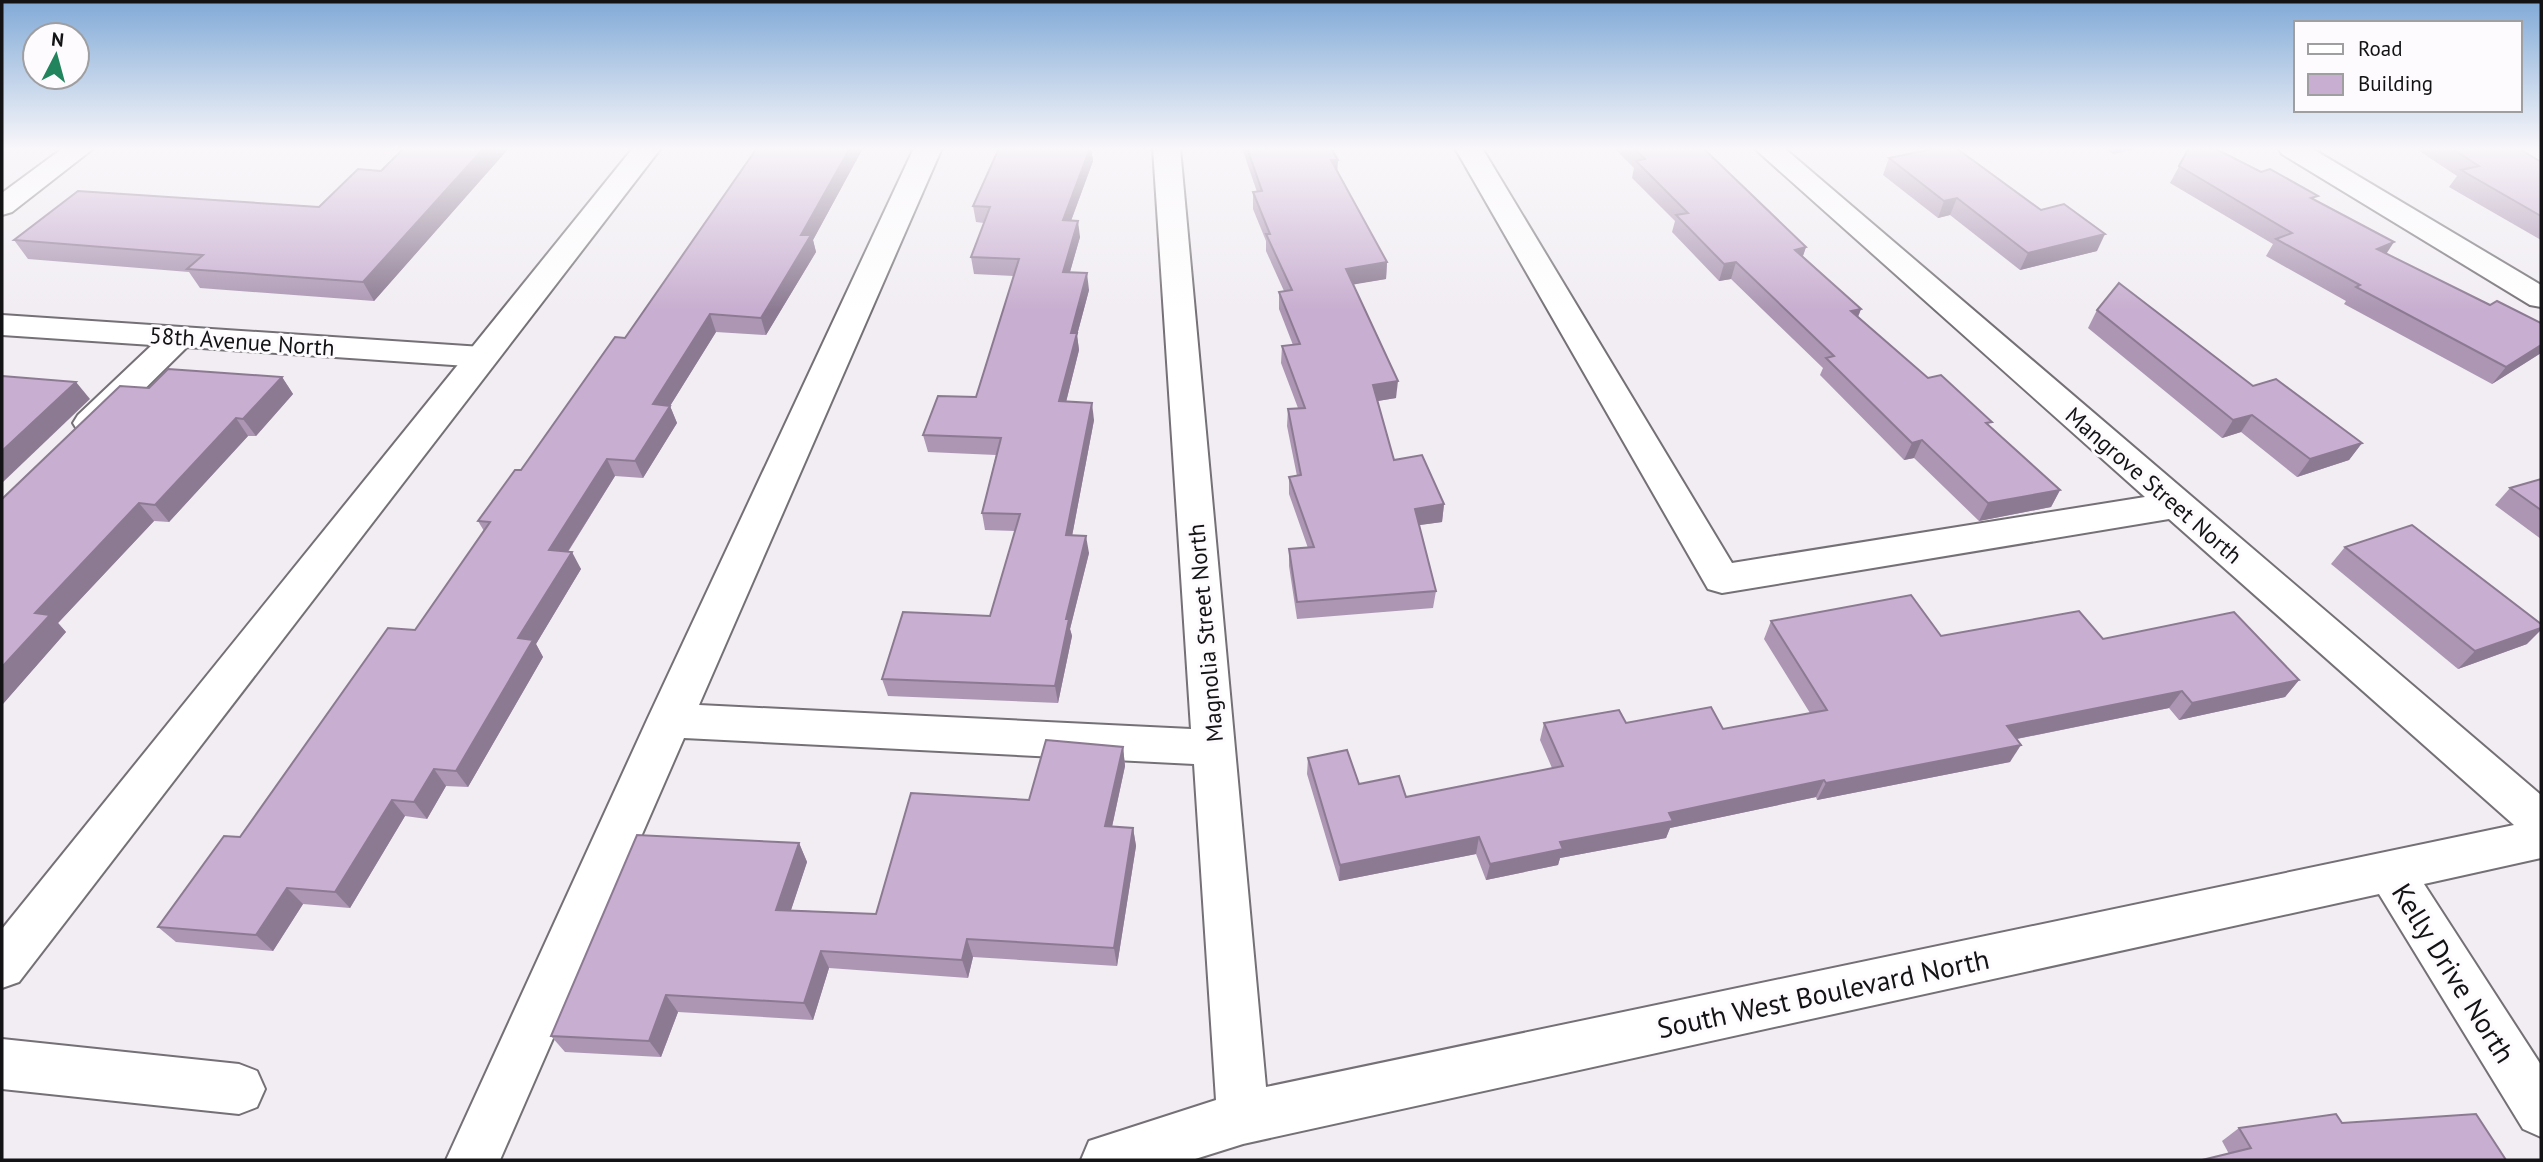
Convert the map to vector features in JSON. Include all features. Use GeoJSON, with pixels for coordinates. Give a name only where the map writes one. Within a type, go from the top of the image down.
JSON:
{"type":"FeatureCollection","features":[{"type":"Feature","properties":{"kind":"street"},"geometry":{"type":"LineString","coordinates":[[9,946],[604,202]]}},
{"type":"Feature","properties":{"kind":"street"},"geometry":{"type":"LineString","coordinates":[[473,1160],[668,720],[903,202]]}},
{"type":"Feature","properties":{"kind":"street","name":"Magnolia Street North"},"geometry":{"type":"LineString","coordinates":[[1171,202],[1243,1118]]}},
{"type":"Feature","properties":{"kind":"street"},"geometry":{"type":"LineString","coordinates":[[1500,202],[1722,579],[2177,505]]}},
{"type":"Feature","properties":{"kind":"street","name":"Mangrove Street North"},"geometry":{"type":"LineString","coordinates":[[1830,202],[2541,822]]}},
{"type":"Feature","properties":{"kind":"street"},"geometry":{"type":"LineString","coordinates":[[2381,202],[2541,298]]}},
{"type":"Feature","properties":{"kind":"street","name":"58th Avenue North"},"geometry":{"type":"LineString","coordinates":[[2,326],[482,358]]}},
{"type":"Feature","properties":{"kind":"street"},"geometry":{"type":"LineString","coordinates":[[71,441],[179,337]]}},
{"type":"Feature","properties":{"kind":"street"},"geometry":{"type":"LineString","coordinates":[[668,720],[1214,748]]}},
{"type":"Feature","properties":{"kind":"street","name":"South West Boulevard North"},"geometry":{"type":"LineString","coordinates":[[1108,1160],[1243,1118],[2541,839]]}},
{"type":"Feature","properties":{"kind":"street","name":"Kelly Drive North"},"geometry":{"type":"LineString","coordinates":[[2390,872],[2541,1111]]}},
{"type":"Feature","properties":{"kind":"street"},"geometry":{"type":"LineString","coordinates":[[2,1064],[239,1089]]}},
{"type":"Feature","properties":{"kind":"building"},"geometry":{"type":"Polygon","coordinates":[[[63,202],[247,202],[319,207],[324,202],[435,202],[363,282],[187,269],[203,255],[14,240],[63,202]]]}},
{"type":"Feature","properties":{"kind":"building"},"geometry":{"type":"Polygon","coordinates":[[[719,202],[819,202],[801,235],[811,235],[761,318],[710,314],[653,404],[670,406],[635,461],[607,459],[549,550],[572,552],[518,638],[533,640],[456,771],[434,769],[414,802],[392,800],[335,892],[287,888],[256,935],[158,927],[224,836],[240,837],[388,628],[415,630],[490,522],[478,521],[515,470],[521,470],[615,337],[625,338],[719,202]]]}},
{"type":"Feature","properties":{"kind":"building"},"geometry":{"type":"Polygon","coordinates":[[[975,202],[1070,202],[1063,220],[1078,221],[1063,272],[1087,273],[1071,333],[1077,333],[1059,401],[1092,403],[1066,535],[1086,536],[1066,619],[1069,619],[1055,686],[882,679],[903,612],[990,616],[1020,514],[982,513],[1001,438],[923,435],[938,396],[976,397],[1019,259],[971,257],[990,207],[973,206],[975,202]]]}},
{"type":"Feature","properties":{"kind":"building"},"geometry":{"type":"Polygon","coordinates":[[[1257,202],[1354,202],[1387,262],[1346,269],[1398,381],[1373,385],[1394,460],[1422,455],[1444,504],[1415,509],[1436,591],[1297,602],[1289,549],[1314,547],[1289,477],[1301,475],[1288,409],[1305,408],[1282,346],[1300,344],[1279,292],[1292,290],[1266,234],[1270,234],[1257,202]]]}},
{"type":"Feature","properties":{"kind":"building"},"geometry":{"type":"Polygon","coordinates":[[[1677,202],[1759,202],[1806,247],[1795,250],[1861,309],[1851,311],[1928,378],[1941,375],[1992,422],[1986,423],[2060,490],[1988,503],[1922,440],[1912,443],[1826,358],[1834,356],[1736,262],[1724,264],[1676,215],[1688,213],[1677,202]]]}},
{"type":"Feature","properties":{"kind":"building"},"geometry":{"type":"Polygon","coordinates":[[[1962,202],[2030,202],[2041,210],[2064,204],[2105,234],[2028,253],[1962,202]]]}},
{"type":"Feature","properties":{"kind":"building"},"geometry":{"type":"Polygon","coordinates":[[[2240,202],[2319,202],[2394,242],[2377,249],[2490,305],[2497,301],[2541,323],[2541,345],[2506,367],[2356,287],[2360,285],[2276,239],[2292,233],[2240,202]]]}},
{"type":"Feature","properties":{"kind":"building"},"geometry":{"type":"Polygon","coordinates":[[[2517,202],[2541,202],[2541,216],[2517,202]]]}},
{"type":"Feature","properties":{"kind":"building"},"geometry":{"type":"Polygon","coordinates":[[[2119,283],[2253,386],[2276,379],[2362,443],[2310,459],[2252,415],[2233,420],[2097,310],[2119,283]]]}},
{"type":"Feature","properties":{"kind":"building"},"geometry":{"type":"Polygon","coordinates":[[[168,369],[282,377],[243,419],[236,418],[155,505],[139,503],[35,613],[50,615],[2,667],[2,499],[120,386],[149,388],[168,369]]]}},
{"type":"Feature","properties":{"kind":"building"},"geometry":{"type":"Polygon","coordinates":[[[2,376],[76,382],[2,451],[2,376]]]}},
{"type":"Feature","properties":{"kind":"building"},"geometry":{"type":"Polygon","coordinates":[[[2541,479],[2541,510],[2510,488],[2541,479]]]}},
{"type":"Feature","properties":{"kind":"building"},"geometry":{"type":"Polygon","coordinates":[[[2412,525],[2541,624],[2541,628],[2475,651],[2345,547],[2412,525]]]}},
{"type":"Feature","properties":{"kind":"building"},"geometry":{"type":"Polygon","coordinates":[[[1911,595],[1941,636],[2079,611],[2103,639],[2234,612],[2299,680],[2192,703],[2182,691],[2007,726],[2021,745],[1826,783],[1824,780],[1669,813],[1673,821],[1560,842],[1563,849],[1490,864],[1479,837],[1340,865],[1308,758],[1347,750],[1359,784],[1399,776],[1406,797],[1563,766],[1544,723],[1619,710],[1626,723],[1711,707],[1723,729],[1827,710],[1771,621],[1911,595]]]}},
{"type":"Feature","properties":{"kind":"building"},"geometry":{"type":"Polygon","coordinates":[[[1046,740],[1123,747],[1105,826],[1133,828],[1114,948],[967,939],[962,960],[821,951],[804,1003],[666,995],[649,1041],[551,1036],[637,835],[799,843],[776,910],[876,914],[911,793],[1029,800],[1046,740]]]}},
{"type":"Feature","properties":{"kind":"building"},"geometry":{"type":"Polygon","coordinates":[[[2336,1114],[2342,1123],[2476,1114],[2506,1160],[2202,1160],[2251,1148],[2239,1128],[2336,1114]]]}}]}
